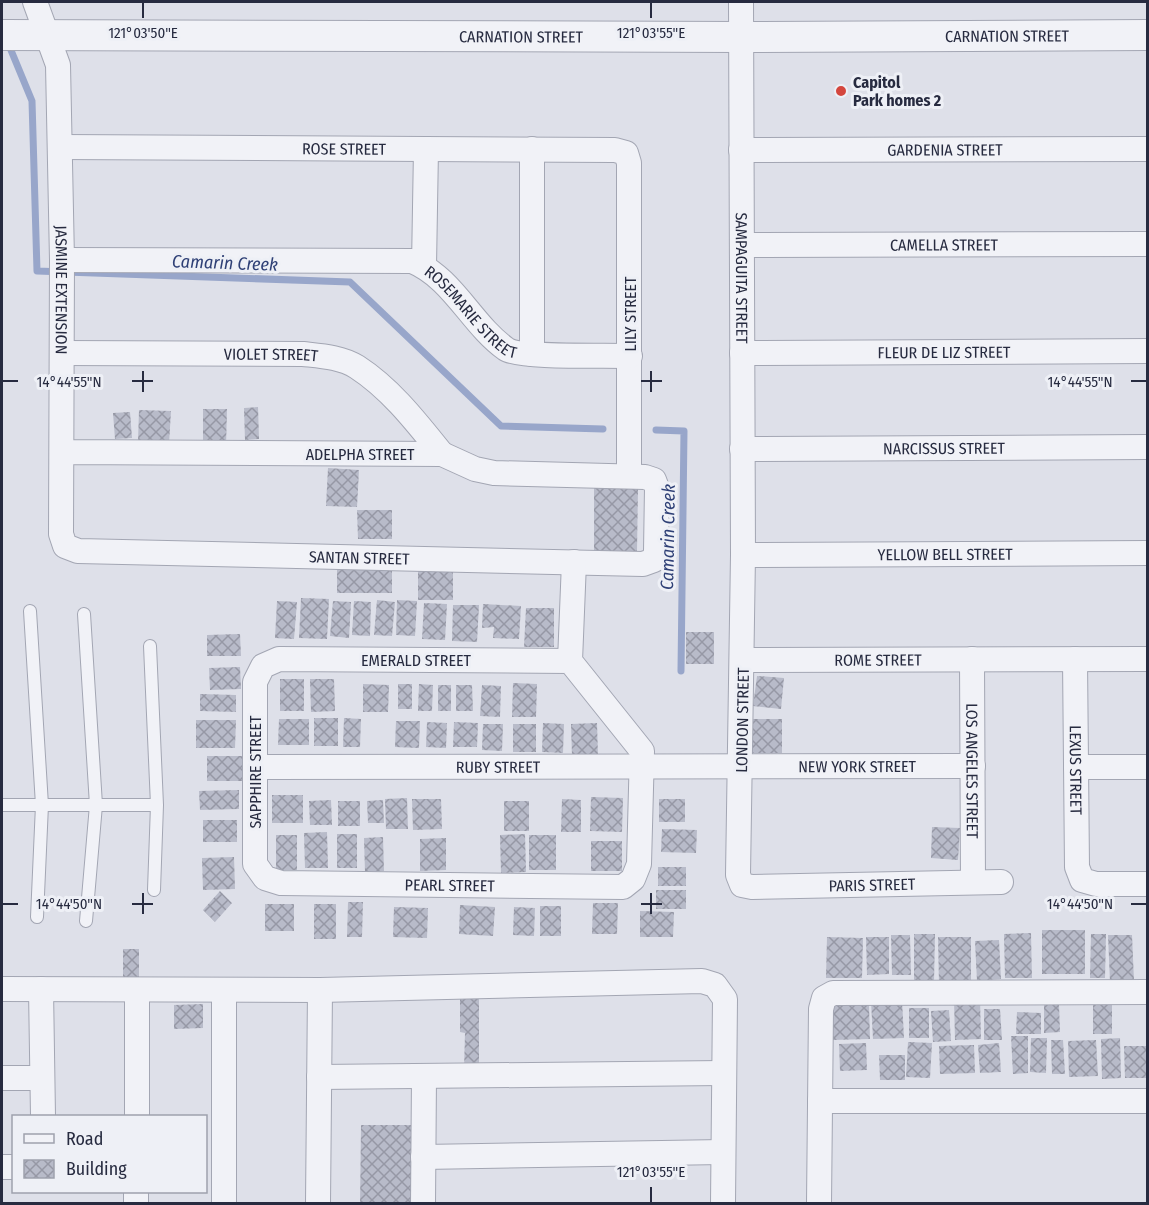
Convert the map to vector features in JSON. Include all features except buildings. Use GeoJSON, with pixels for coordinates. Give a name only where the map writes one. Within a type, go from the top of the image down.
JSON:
{"type":"FeatureCollection","features":[{"type":"Feature","properties":{"kind":"street","name":"JASMINE EXTENSION"},"geometry":{"type":"LineString","coordinates":[[35,2],[58,65],[63,352],[61,534],[65,546]]}},
{"type":"Feature","properties":{"kind":"street","name":"SAMPAGUITA STREET"},"geometry":{"type":"LineString","coordinates":[[741,2],[743,555]]}},
{"type":"Feature","properties":{"kind":"street","name":"CARNATION STREET"},"geometry":{"type":"LineString","coordinates":[[8,35],[741,37],[1148,35]]}},
{"type":"Feature","properties":{"kind":"street","name":"ROSE STREET"},"geometry":{"type":"LineString","coordinates":[[60,147],[615,150],[626,153]]}},
{"type":"Feature","properties":{"kind":"street"},"geometry":{"type":"LineString","coordinates":[[424,266],[426,149]]}},
{"type":"Feature","properties":{"kind":"street","name":"GARDENIA STREET"},"geometry":{"type":"LineString","coordinates":[[741,150],[1148,149]]}},
{"type":"Feature","properties":{"kind":"street"},"geometry":{"type":"LineString","coordinates":[[532,150],[532,354]]}},
{"type":"Feature","properties":{"kind":"street","name":"LILY STREET"},"geometry":{"type":"LineString","coordinates":[[626,153],[629,163],[629,476]]}},
{"type":"Feature","properties":{"kind":"street","name":"CAMELLA STREET"},"geometry":{"type":"LineString","coordinates":[[742,245],[1148,244]]}},
{"type":"Feature","properties":{"kind":"street","name":"ROSEMARIE STREET"},"geometry":{"type":"LineString","coordinates":[[62,269],[412,261],[424,266],[507,350],[532,354],[630,356]]}},
{"type":"Feature","properties":{"kind":"street","name":"FLEUR DE LIZ STREET"},"geometry":{"type":"LineString","coordinates":[[742,353],[1148,351]]}},
{"type":"Feature","properties":{"kind":"street","name":"VIOLET STREET"},"geometry":{"type":"LineString","coordinates":[[63,352],[303,354],[331,357],[356,366],[373,380],[408,412],[442,454]]}},
{"type":"Feature","properties":{"kind":"street","name":"NARCISSUS STREET"},"geometry":{"type":"LineString","coordinates":[[742,449],[1148,447]]}},
{"type":"Feature","properties":{"kind":"street","name":"ADELPHA STREET"},"geometry":{"type":"LineString","coordinates":[[62,452],[442,454],[475,469],[494,473],[645,477],[654,480],[657,488],[654,560]]}},
{"type":"Feature","properties":{"kind":"street","name":"SANTAN STREET"},"geometry":{"type":"LineString","coordinates":[[65,546],[78,551],[643,564],[654,560]]}},
{"type":"Feature","properties":{"kind":"street","name":"YELLOW BELL STREET"},"geometry":{"type":"LineString","coordinates":[[743,555],[1148,553]]}},
{"type":"Feature","properties":{"kind":"street","name":"LONDON STREET"},"geometry":{"type":"LineString","coordinates":[[742,885],[738,875],[743,555]]}},
{"type":"Feature","properties":{"kind":"street"},"geometry":{"type":"LineString","coordinates":[[574,562],[570,661],[640,746],[642,768]]}},
{"type":"Feature","properties":{"kind":"street","name":"EMERALD STREET"},"geometry":{"type":"LineString","coordinates":[[263,666],[279,659],[570,661]]}},
{"type":"Feature","properties":{"kind":"street","name":"LOS ANGELES STREET"},"geometry":{"type":"LineString","coordinates":[[972,659],[973,882]]}},
{"type":"Feature","properties":{"kind":"street","name":"LEXUS STREET"},"geometry":{"type":"LineString","coordinates":[[1075,659],[1077,867],[1082,880],[1096,884],[1148,884]]}},
{"type":"Feature","properties":{"kind":"street","name":"ROME STREET"},"geometry":{"type":"LineString","coordinates":[[742,660],[1148,659]]}},
{"type":"Feature","properties":{"kind":"street","name":"SAPPHIRE STREET"},"geometry":{"type":"LineString","coordinates":[[263,666],[255,682],[255,864],[264,878]]}},
{"type":"Feature","properties":{"kind":"street","name":"NEW YORK STREET"},"geometry":{"type":"LineString","coordinates":[[741,765],[973,766]]}},
{"type":"Feature","properties":{"kind":"street","name":"RUBY STREET"},"geometry":{"type":"LineString","coordinates":[[255,767],[642,768],[741,765]]}},
{"type":"Feature","properties":{"kind":"street"},"geometry":{"type":"LineString","coordinates":[[1076,767],[1148,767]]}},
{"type":"Feature","properties":{"kind":"street","name":"PEARL STREET"},"geometry":{"type":"LineString","coordinates":[[264,878],[281,883],[623,887],[633,879],[639,864],[642,768]]}},
{"type":"Feature","properties":{"kind":"street","name":"PARIS STREET"},"geometry":{"type":"LineString","coordinates":[[742,885],[752,887],[1001,882]]}},
{"type":"Feature","properties":{"kind":"street"},"geometry":{"type":"LineString","coordinates":[[2,989],[320,990],[702,981],[715,985],[724,999],[723,1203]]}},
{"type":"Feature","properties":{"kind":"street"},"geometry":{"type":"LineString","coordinates":[[41,989],[43,1115]]}},
{"type":"Feature","properties":{"kind":"street"},"geometry":{"type":"LineString","coordinates":[[137,990],[137,1115]]}},
{"type":"Feature","properties":{"kind":"street"},"geometry":{"type":"LineString","coordinates":[[224,990],[224,1203]]}},
{"type":"Feature","properties":{"kind":"street"},"geometry":{"type":"LineString","coordinates":[[318,1203],[320,990]]}},
{"type":"Feature","properties":{"kind":"street"},"geometry":{"type":"LineString","coordinates":[[819,1203],[821,1009],[824,998],[833,993],[1148,992]]}},
{"type":"Feature","properties":{"kind":"street"},"geometry":{"type":"LineString","coordinates":[[319,1077],[723,1074]]}},
{"type":"Feature","properties":{"kind":"street"},"geometry":{"type":"LineString","coordinates":[[423,1203],[424,1077]]}},
{"type":"Feature","properties":{"kind":"street"},"geometry":{"type":"LineString","coordinates":[[2,1078],[42,1078]]}},
{"type":"Feature","properties":{"kind":"street"},"geometry":{"type":"LineString","coordinates":[[820,1101],[1148,1101]]}},
{"type":"Feature","properties":{"kind":"street"},"geometry":{"type":"LineString","coordinates":[[423,1157],[723,1152]]}},
{"type":"Feature","properties":{"kind":"lane"},"geometry":{"type":"LineString","coordinates":[[30,610],[42,805],[37,917]]}},
{"type":"Feature","properties":{"kind":"lane"},"geometry":{"type":"LineString","coordinates":[[84,614],[96,805],[86,921]]}},
{"type":"Feature","properties":{"kind":"lane"},"geometry":{"type":"LineString","coordinates":[[150,645],[157,805],[154,890]]}},
{"type":"Feature","properties":{"kind":"lane"},"geometry":{"type":"LineString","coordinates":[[2,805],[157,805]]}},
{"type":"Feature","properties":{"kind":"waterway","name":"Camarin Creek"},"geometry":{"type":"LineString","coordinates":[[8,43],[32,101],[37,271],[350,282],[501,426],[603,429]]}},
{"type":"Feature","properties":{"kind":"waterway","name":"Camarin Creek"},"geometry":{"type":"LineString","coordinates":[[656,430],[684,431],[681,671]]}},
{"type":"Feature","properties":{"kind":"place","name":"Capitol Park homes 2"},"geometry":{"type":"Point","coordinates":[841,91]}}]}
